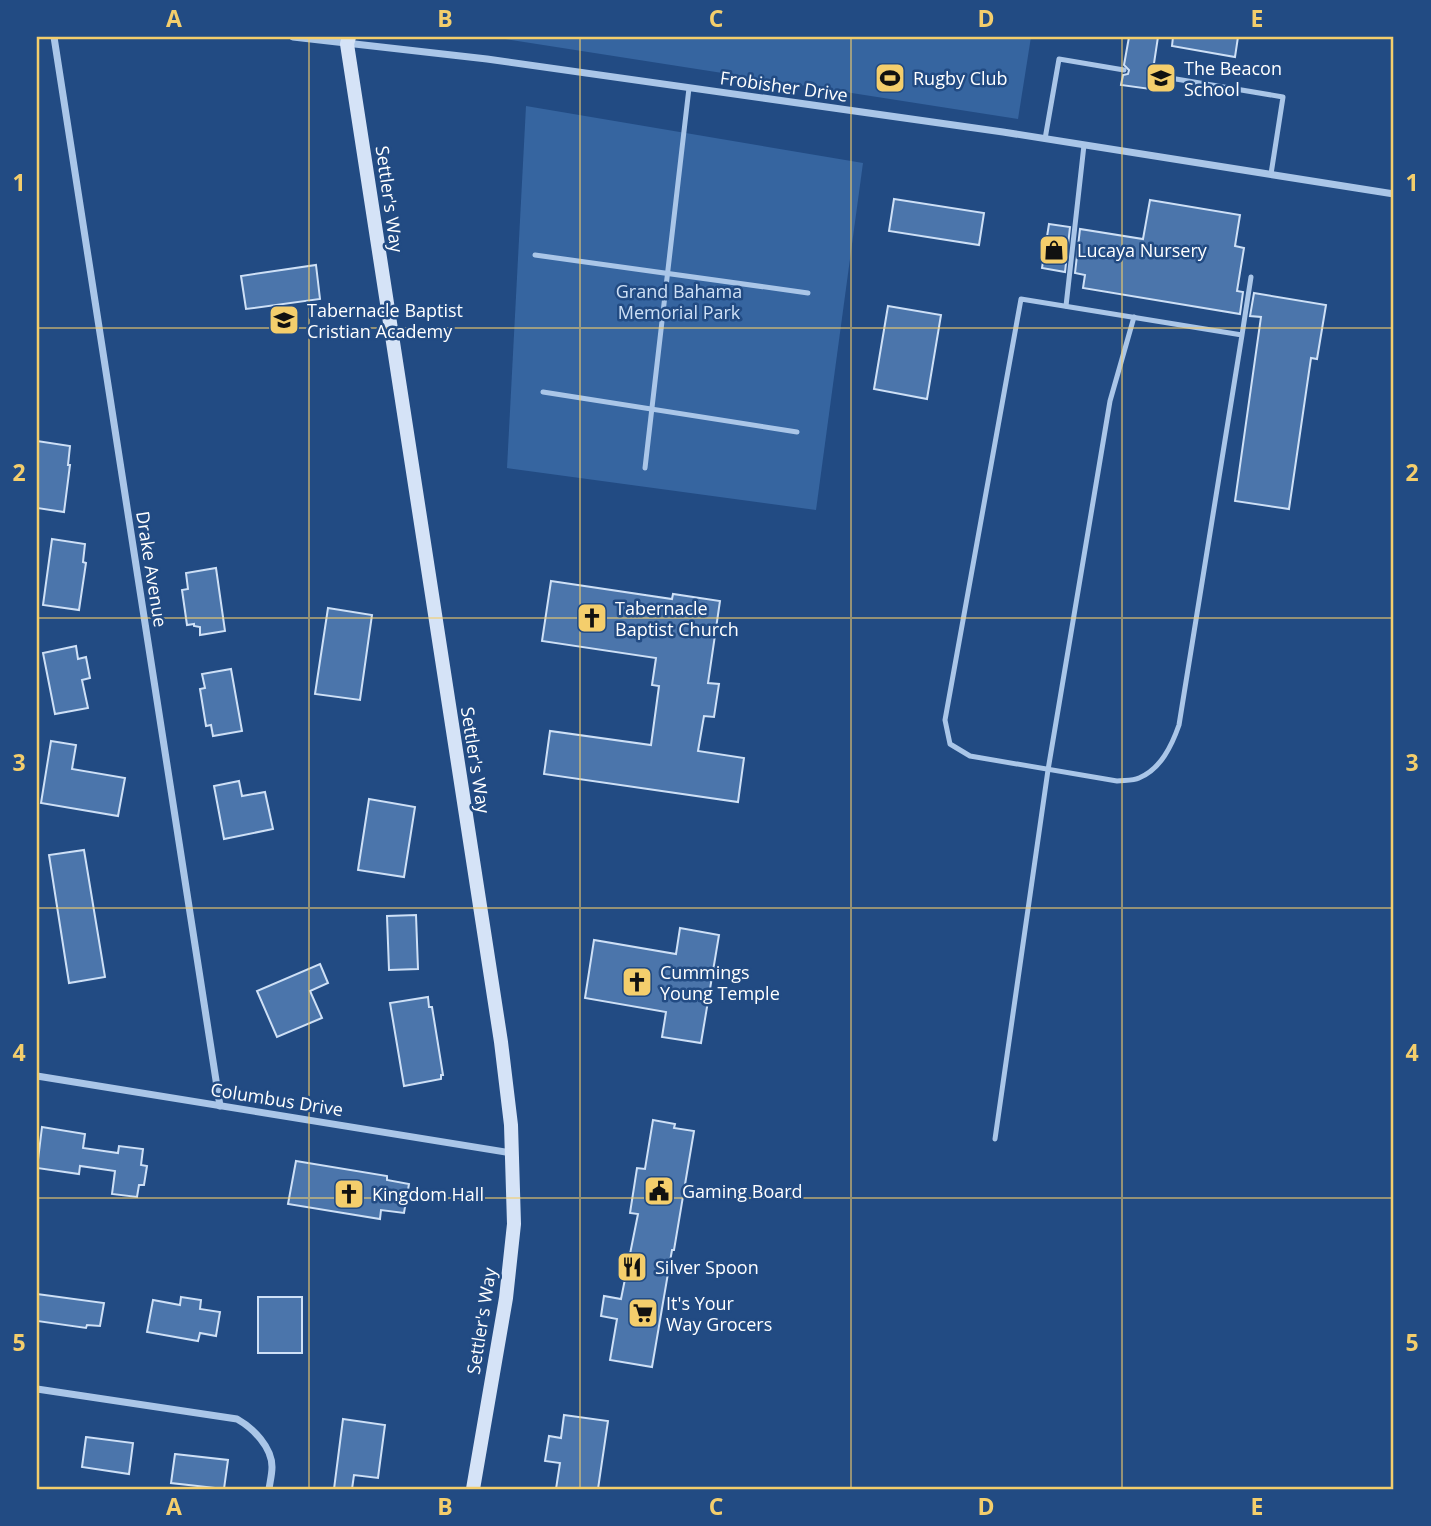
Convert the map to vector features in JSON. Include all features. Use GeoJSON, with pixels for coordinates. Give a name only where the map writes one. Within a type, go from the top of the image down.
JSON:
{"type":"FeatureCollection","features":[{"type":"Feature","properties":{"kind":"main road","name":"Settler's Way"},"geometry":{"type":"LineString","coordinates":[[348,41],[423,549],[501,1042],[511,1125],[514,1188],[512,1246],[506,1298],[473,1489]]}},
{"type":"Feature","properties":{"kind":"street","name":"Drake Avenue"},"geometry":{"type":"LineString","coordinates":[[54,37],[220,1106]]}},
{"type":"Feature","properties":{"kind":"street","name":"Frobisher Drive"},"geometry":{"type":"LineString","coordinates":[[293,37],[348,41],[487,59],[1045,139],[1394,194]]}},
{"type":"Feature","properties":{"kind":"street","name":"Columbus Drive"},"geometry":{"type":"LineString","coordinates":[[37,1076],[513,1153]]}},
{"type":"Feature","properties":{"kind":"street"},"geometry":{"type":"LineString","coordinates":[[37,1389],[237,1419],[246,1424],[270,1453],[272,1465],[268,1489]]}},
{"type":"Feature","properties":{"kind":"lane"},"geometry":{"type":"LineString","coordinates":[[1045,139],[1059,59],[1124,70]]}},
{"type":"Feature","properties":{"kind":"lane"},"geometry":{"type":"LineString","coordinates":[[1152,75],[1283,97],[1271,174]]}},
{"type":"Feature","properties":{"kind":"lane"},"geometry":{"type":"LineString","coordinates":[[645,468],[689,88]]}},
{"type":"Feature","properties":{"kind":"lane"},"geometry":{"type":"LineString","coordinates":[[1066,306],[1084,145]]}},
{"type":"Feature","properties":{"kind":"lane"},"geometry":{"type":"LineString","coordinates":[[535,255],[808,293]]}},
{"type":"Feature","properties":{"kind":"lane"},"geometry":{"type":"LineString","coordinates":[[1242,335],[1021,299],[945,720],[950,744],[970,756],[1117,781],[1139,779],[1156,766],[1171,746],[1180,725],[1242,335],[1251,277]]}},
{"type":"Feature","properties":{"kind":"lane"},"geometry":{"type":"LineString","coordinates":[[995,1139],[1048,770],[1110,401],[1134,317]]}},
{"type":"Feature","properties":{"kind":"lane"},"geometry":{"type":"LineString","coordinates":[[543,391],[797,432]]}},
{"type":"Feature","properties":{"kind":"green space","name":"Rugby Club"},"geometry":{"type":"Polygon","coordinates":[[[492,37],[1031,37],[1018,119],[492,37]]]}},
{"type":"Feature","properties":{"kind":"green space","name":"Grand Bahama Memorial Park"},"geometry":{"type":"Polygon","coordinates":[[[526,106],[863,163],[816,510],[507,468],[526,106]]]}},
{"type":"Feature","properties":{"kind":"building"},"geometry":{"type":"Polygon","coordinates":[[[1129,37],[1158,37],[1153,70],[1148,71],[1147,75],[1152,80],[1150,89],[1121,85],[1123,75],[1128,74],[1129,70],[1124,65],[1129,37]]]}},
{"type":"Feature","properties":{"kind":"building"},"geometry":{"type":"Polygon","coordinates":[[[1173,37],[1238,37],[1235,57],[1172,46],[1173,37]]]}},
{"type":"Feature","properties":{"kind":"building"},"geometry":{"type":"Polygon","coordinates":[[[894,199],[984,213],[979,245],[889,231],[894,199]]]}},
{"type":"Feature","properties":{"kind":"building"},"geometry":{"type":"Polygon","coordinates":[[[1150,200],[1240,215],[1235,246],[1244,248],[1237,291],[1243,292],[1240,314],[1083,288],[1085,275],[1075,273],[1080,229],[1143,239],[1150,200]]]}},
{"type":"Feature","properties":{"kind":"building"},"geometry":{"type":"Polygon","coordinates":[[[1049,224],[1070,227],[1065,272],[1042,268],[1049,224]]]}},
{"type":"Feature","properties":{"kind":"building"},"geometry":{"type":"Polygon","coordinates":[[[316,265],[320,299],[246,309],[241,276],[316,265]]]}},
{"type":"Feature","properties":{"kind":"building"},"geometry":{"type":"Polygon","coordinates":[[[1254,293],[1326,305],[1317,359],[1311,358],[1289,509],[1235,501],[1261,317],[1250,316],[1254,293]]]}},
{"type":"Feature","properties":{"kind":"building"},"geometry":{"type":"Polygon","coordinates":[[[888,306],[941,315],[927,399],[874,389],[888,306]]]}},
{"type":"Feature","properties":{"kind":"building"},"geometry":{"type":"Polygon","coordinates":[[[37,441],[70,446],[64,512],[37,508],[37,441]]]}},
{"type":"Feature","properties":{"kind":"building"},"geometry":{"type":"Polygon","coordinates":[[[52,539],[85,544],[83,562],[86,563],[79,610],[43,605],[52,539]]]}},
{"type":"Feature","properties":{"kind":"building"},"geometry":{"type":"Polygon","coordinates":[[[216,568],[225,631],[200,635],[200,627],[187,625],[182,590],[188,589],[186,573],[216,568]]]}},
{"type":"Feature","properties":{"kind":"building"},"geometry":{"type":"Polygon","coordinates":[[[551,581],[672,599],[673,594],[720,601],[708,683],[719,684],[714,717],[704,716],[698,751],[744,758],[738,802],[544,774],[550,731],[651,745],[659,686],[652,685],[656,658],[542,641],[551,581]]]}},
{"type":"Feature","properties":{"kind":"building"},"geometry":{"type":"Polygon","coordinates":[[[328,608],[372,615],[360,700],[315,694],[328,608]]]}},
{"type":"Feature","properties":{"kind":"building"},"geometry":{"type":"Polygon","coordinates":[[[76,646],[78,659],[86,657],[90,678],[82,680],[88,708],[55,714],[43,653],[76,646]]]}},
{"type":"Feature","properties":{"kind":"building"},"geometry":{"type":"Polygon","coordinates":[[[231,669],[242,731],[213,736],[211,725],[206,726],[200,689],[205,688],[202,674],[231,669]]]}},
{"type":"Feature","properties":{"kind":"building"},"geometry":{"type":"Polygon","coordinates":[[[51,741],[76,745],[72,769],[125,778],[118,816],[41,803],[51,741]]]}},
{"type":"Feature","properties":{"kind":"building"},"geometry":{"type":"Polygon","coordinates":[[[239,781],[242,796],[265,792],[273,829],[224,839],[214,786],[239,781]]]}},
{"type":"Feature","properties":{"kind":"building"},"geometry":{"type":"Polygon","coordinates":[[[369,799],[415,807],[404,877],[358,870],[369,799]]]}},
{"type":"Feature","properties":{"kind":"building"},"geometry":{"type":"Polygon","coordinates":[[[84,850],[105,977],[69,983],[49,855],[84,850]]]}},
{"type":"Feature","properties":{"kind":"building"},"geometry":{"type":"Polygon","coordinates":[[[416,915],[418,969],[389,970],[387,916],[416,915]]]}},
{"type":"Feature","properties":{"kind":"building"},"geometry":{"type":"Polygon","coordinates":[[[680,928],[719,935],[701,1043],[662,1037],[666,1012],[585,998],[594,940],[676,954],[680,928]]]}},
{"type":"Feature","properties":{"kind":"building"},"geometry":{"type":"Polygon","coordinates":[[[320,964],[328,983],[310,991],[322,1018],[277,1037],[257,991],[320,964]]]}},
{"type":"Feature","properties":{"kind":"building"},"geometry":{"type":"Polygon","coordinates":[[[428,997],[443,1075],[441,1079],[404,1086],[390,1003],[428,997]]]}},
{"type":"Feature","properties":{"kind":"building"},"geometry":{"type":"Polygon","coordinates":[[[653,1120],[675,1124],[674,1128],[694,1131],[652,1367],[610,1360],[617,1319],[601,1316],[604,1296],[621,1299],[638,1214],[630,1213],[637,1168],[645,1169],[653,1120]]]}},
{"type":"Feature","properties":{"kind":"building"},"geometry":{"type":"Polygon","coordinates":[[[42,1127],[85,1134],[83,1148],[118,1153],[119,1146],[143,1149],[141,1165],[147,1166],[144,1185],[139,1185],[137,1197],[112,1194],[115,1171],[80,1166],[79,1174],[37,1168],[42,1127]]]}},
{"type":"Feature","properties":{"kind":"building","name":"Kingdom Hall"},"geometry":{"type":"Polygon","coordinates":[[[296,1161],[387,1176],[387,1180],[409,1184],[404,1213],[381,1210],[380,1219],[288,1204],[296,1161]]]}},
{"type":"Feature","properties":{"kind":"building"},"geometry":{"type":"Polygon","coordinates":[[[37,1294],[104,1303],[100,1326],[87,1325],[86,1328],[37,1321],[37,1294]]]}},
{"type":"Feature","properties":{"kind":"building"},"geometry":{"type":"Polygon","coordinates":[[[181,1297],[201,1300],[200,1309],[220,1312],[216,1336],[200,1333],[198,1341],[147,1332],[153,1300],[180,1305],[181,1297]]]}},
{"type":"Feature","properties":{"kind":"building"},"geometry":{"type":"Polygon","coordinates":[[[258,1297],[302,1297],[302,1353],[258,1353],[258,1297]]]}},
{"type":"Feature","properties":{"kind":"building"},"geometry":{"type":"Polygon","coordinates":[[[564,1415],[608,1421],[598,1489],[556,1489],[560,1463],[545,1461],[549,1436],[561,1438],[564,1415]]]}},
{"type":"Feature","properties":{"kind":"building"},"geometry":{"type":"Polygon","coordinates":[[[343,1419],[385,1425],[378,1478],[354,1475],[352,1489],[334,1489],[343,1419]]]}},
{"type":"Feature","properties":{"kind":"building"},"geometry":{"type":"Polygon","coordinates":[[[86,1437],[133,1443],[129,1474],[82,1467],[86,1437]]]}},
{"type":"Feature","properties":{"kind":"building"},"geometry":{"type":"Polygon","coordinates":[[[175,1454],[228,1460],[224,1489],[171,1483],[175,1454]]]}},
{"type":"Feature","properties":{"kind":"place","name":"Rugby Club"},"geometry":{"type":"Point","coordinates":[890,78]}},
{"type":"Feature","properties":{"kind":"place","name":"The Beacon School"},"geometry":{"type":"Point","coordinates":[1161,78]}},
{"type":"Feature","properties":{"kind":"place","name":"Lucaya Nursery"},"geometry":{"type":"Point","coordinates":[1054,250]}},
{"type":"Feature","properties":{"kind":"place","name":"Tabernacle Baptist Cristian Academy"},"geometry":{"type":"Point","coordinates":[284,320]}},
{"type":"Feature","properties":{"kind":"place","name":"Tabernacle Baptist Church"},"geometry":{"type":"Point","coordinates":[592,618]}},
{"type":"Feature","properties":{"kind":"place","name":"Cummings Young Temple"},"geometry":{"type":"Point","coordinates":[637,982]}},
{"type":"Feature","properties":{"kind":"place","name":"Gaming Board"},"geometry":{"type":"Point","coordinates":[659,1191]}},
{"type":"Feature","properties":{"kind":"place","name":"Kingdom Hall"},"geometry":{"type":"Point","coordinates":[349,1194]}},
{"type":"Feature","properties":{"kind":"place","name":"Silver Spoon"},"geometry":{"type":"Point","coordinates":[632,1267]}},
{"type":"Feature","properties":{"kind":"place","name":"It's Your Way Grocers"},"geometry":{"type":"Point","coordinates":[643,1313]}}]}
